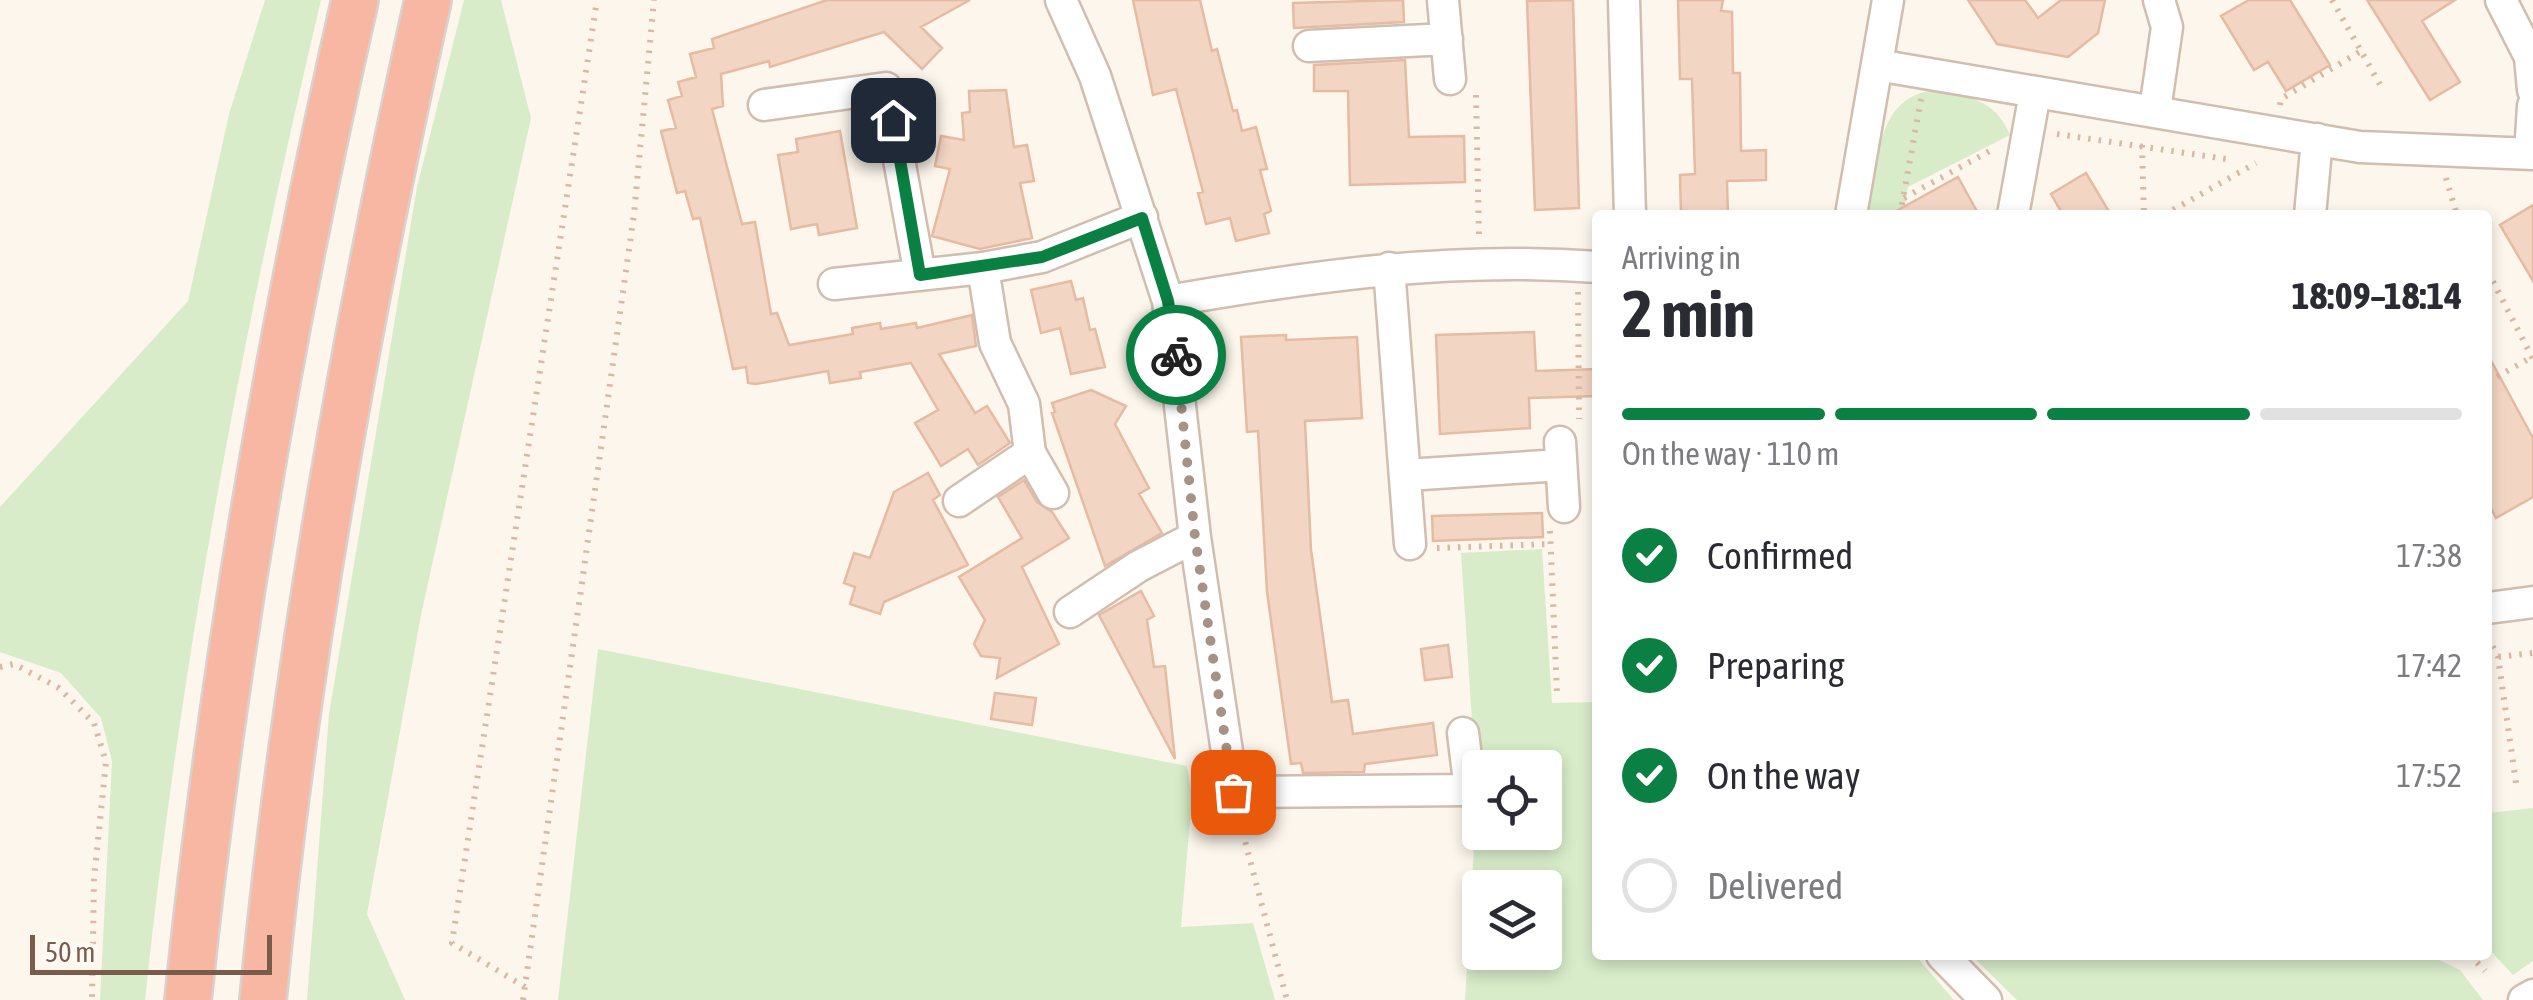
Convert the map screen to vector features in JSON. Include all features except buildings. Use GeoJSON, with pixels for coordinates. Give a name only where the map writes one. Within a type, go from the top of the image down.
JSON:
{"type":"FeatureCollection","features":[{"type":"Feature","properties":{"kind":"highway"},"geometry":{"type":"LineString","coordinates":[[188,1000],[205,835],[241,581],[318,165],[355,0]]}},
{"type":"Feature","properties":{"kind":"highway"},"geometry":{"type":"LineString","coordinates":[[263,1000],[276,858],[334,471],[390,175],[428,0]]}},
{"type":"Feature","properties":{"kind":"street"},"geometry":{"type":"LineString","coordinates":[[1060,0],[1096,76],[1168,301],[1195,537],[1233,792],[1470,790],[1464,732]]}},
{"type":"Feature","properties":{"kind":"street"},"geometry":{"type":"LineString","coordinates":[[1444,0],[1450,79]]}},
{"type":"Feature","properties":{"kind":"street"},"geometry":{"type":"LineString","coordinates":[[1624,0],[1630,210]]}},
{"type":"Feature","properties":{"kind":"street"},"geometry":{"type":"LineString","coordinates":[[1851,210],[1888,0]]}},
{"type":"Feature","properties":{"kind":"street"},"geometry":{"type":"LineString","coordinates":[[2150,110],[2167,27],[2159,0]]}},
{"type":"Feature","properties":{"kind":"street"},"geometry":{"type":"LineString","coordinates":[[2501,0],[2530,57],[2533,90]]}},
{"type":"Feature","properties":{"kind":"street"},"geometry":{"type":"LineString","coordinates":[[1309,46],[1447,39]]}},
{"type":"Feature","properties":{"kind":"street"},"geometry":{"type":"LineString","coordinates":[[1877,64],[2035,93],[2416,152],[2531,154],[2533,106]]}},
{"type":"Feature","properties":{"kind":"street"},"geometry":{"type":"LineString","coordinates":[[764,105],[886,88],[920,275]]}},
{"type":"Feature","properties":{"kind":"street"},"geometry":{"type":"LineString","coordinates":[[2013,210],[2035,93]]}},
{"type":"Feature","properties":{"kind":"street"},"geometry":{"type":"LineString","coordinates":[[2310,210],[2317,139]]}},
{"type":"Feature","properties":{"kind":"street"},"geometry":{"type":"LineString","coordinates":[[834,284],[983,268],[1042,257],[1142,218]]}},
{"type":"Feature","properties":{"kind":"street"},"geometry":{"type":"LineString","coordinates":[[1168,301],[1389,268],[1479,263],[1590,267]]}},
{"type":"Feature","properties":{"kind":"street"},"geometry":{"type":"LineString","coordinates":[[983,268],[995,343],[1024,404],[1030,453],[1053,493]]}},
{"type":"Feature","properties":{"kind":"street"},"geometry":{"type":"LineString","coordinates":[[1389,268],[1408,476],[1410,544]]}},
{"type":"Feature","properties":{"kind":"street"},"geometry":{"type":"LineString","coordinates":[[1408,476],[1567,448],[1564,508]]}},
{"type":"Feature","properties":{"kind":"street"},"geometry":{"type":"LineString","coordinates":[[960,501],[1030,453]]}},
{"type":"Feature","properties":{"kind":"street"},"geometry":{"type":"LineString","coordinates":[[1070,612],[1139,566],[1195,537]]}},
{"type":"Feature","properties":{"kind":"street"},"geometry":{"type":"LineString","coordinates":[[2492,607],[2533,602]]}},
{"type":"Feature","properties":{"kind":"street"},"geometry":{"type":"LineString","coordinates":[[1947,960],[1986,1000]]}},
{"type":"Feature","properties":{"kind":"street"},"geometry":{"type":"LineString","coordinates":[[2524,1000],[2533,995]]}},
{"type":"Feature","properties":{"kind":"path"},"geometry":{"type":"LineString","coordinates":[[525,986],[452,943],[597,0]]}},
{"type":"Feature","properties":{"kind":"path"},"geometry":{"type":"LineString","coordinates":[[523,1000],[634,214],[654,0]]}},
{"type":"Feature","properties":{"kind":"path"},"geometry":{"type":"LineString","coordinates":[[2332,0],[2382,88]]}},
{"type":"Feature","properties":{"kind":"path"},"geometry":{"type":"LineString","coordinates":[[2275,131],[2281,100],[2361,51]]}},
{"type":"Feature","properties":{"kind":"path"},"geometry":{"type":"LineString","coordinates":[[1901,210],[1925,73]]}},
{"type":"Feature","properties":{"kind":"path"},"geometry":{"type":"LineString","coordinates":[[1450,79],[1476,80],[1479,263]]}},
{"type":"Feature","properties":{"kind":"path"},"geometry":{"type":"LineString","coordinates":[[2144,210],[2142,148],[2150,110]]}},
{"type":"Feature","properties":{"kind":"path"},"geometry":{"type":"LineString","coordinates":[[1904,198],[2029,130],[2312,174]]}},
{"type":"Feature","properties":{"kind":"path"},"geometry":{"type":"LineString","coordinates":[[2173,210],[2256,163]]}},
{"type":"Feature","properties":{"kind":"path"},"geometry":{"type":"LineString","coordinates":[[1567,448],[1576,312],[1590,267]]}},
{"type":"Feature","properties":{"kind":"path"},"geometry":{"type":"LineString","coordinates":[[2492,280],[2532,358],[2492,380]]}},
{"type":"Feature","properties":{"kind":"path"},"geometry":{"type":"LineString","coordinates":[[1558,693],[1549,519],[1564,508]]}},
{"type":"Feature","properties":{"kind":"path"},"geometry":{"type":"LineString","coordinates":[[1410,544],[1434,548],[1550,544]]}},
{"type":"Feature","properties":{"kind":"path"},"geometry":{"type":"LineString","coordinates":[[2492,644],[2498,657],[2517,790]]}},
{"type":"Feature","properties":{"kind":"path"},"geometry":{"type":"LineString","coordinates":[[2492,658],[2533,653]]}},
{"type":"Feature","properties":{"kind":"path"},"geometry":{"type":"LineString","coordinates":[[0,667],[14,664],[59,688],[94,723],[106,762],[94,878],[92,1000]]}},
{"type":"Feature","properties":{"kind":"path"},"geometry":{"type":"LineString","coordinates":[[1233,792],[1287,1000]]}},
{"type":"Feature","properties":{"kind":"path"},"geometry":{"type":"LineString","coordinates":[[2475,960],[2485,971]]}},
{"type":"Feature","properties":{"kind":"green space"},"geometry":{"type":"Polygon","coordinates":[[[265,0],[321,0],[266,247],[217,497],[176,748],[145,1000],[100,1000],[112,761],[101,718],[61,673],[0,652],[0,507],[188,301],[229,114],[265,0]]]}},
{"type":"Feature","properties":{"kind":"green space"},"geometry":{"type":"Polygon","coordinates":[[[464,0],[501,0],[531,118],[421,615],[367,914],[405,1000],[307,1000],[329,714],[417,187],[464,0]]]}},
{"type":"Feature","properties":{"kind":"green space"},"geometry":{"type":"Polygon","coordinates":[[[1931,91],[1968,97],[1996,113],[2010,135],[1908,187],[1904,210],[1870,210],[1877,158],[1888,122],[1898,107],[1931,91]]]}},
{"type":"Feature","properties":{"kind":"green space"},"geometry":{"type":"Polygon","coordinates":[[[1542,549],[1552,703],[1592,702],[1592,960],[1919,960],[1954,1000],[1465,1000],[1467,970],[1562,970],[1562,870],[1473,870],[1474,850],[1562,850],[1562,750],[1474,750],[1461,553],[1542,549]]]}},
{"type":"Feature","properties":{"kind":"green space"},"geometry":{"type":"Polygon","coordinates":[[[598,649],[1187,766],[1192,797],[1181,927],[1253,923],[1275,1000],[558,1000],[598,649]]]}},
{"type":"Feature","properties":{"kind":"green space"},"geometry":{"type":"Polygon","coordinates":[[[2533,808],[2533,961],[2513,975],[2492,952],[2492,813],[2533,808]]]}},
{"type":"Feature","properties":{"kind":"green space"},"geometry":{"type":"Polygon","coordinates":[[[1976,960],[2439,960],[2460,970],[2483,1000],[2017,1000],[1976,960]]]}},
{"type":"Feature","properties":{"kind":"way so far"},"geometry":{"type":"LineString","coordinates":[[1176,355],[1195,537],[1233,792]]}},
{"type":"Feature","properties":{"kind":"route"},"geometry":{"type":"LineString","coordinates":[[893,120],[920,275],[1042,257],[1142,218],[1168,301],[1176,355]]}}]}
